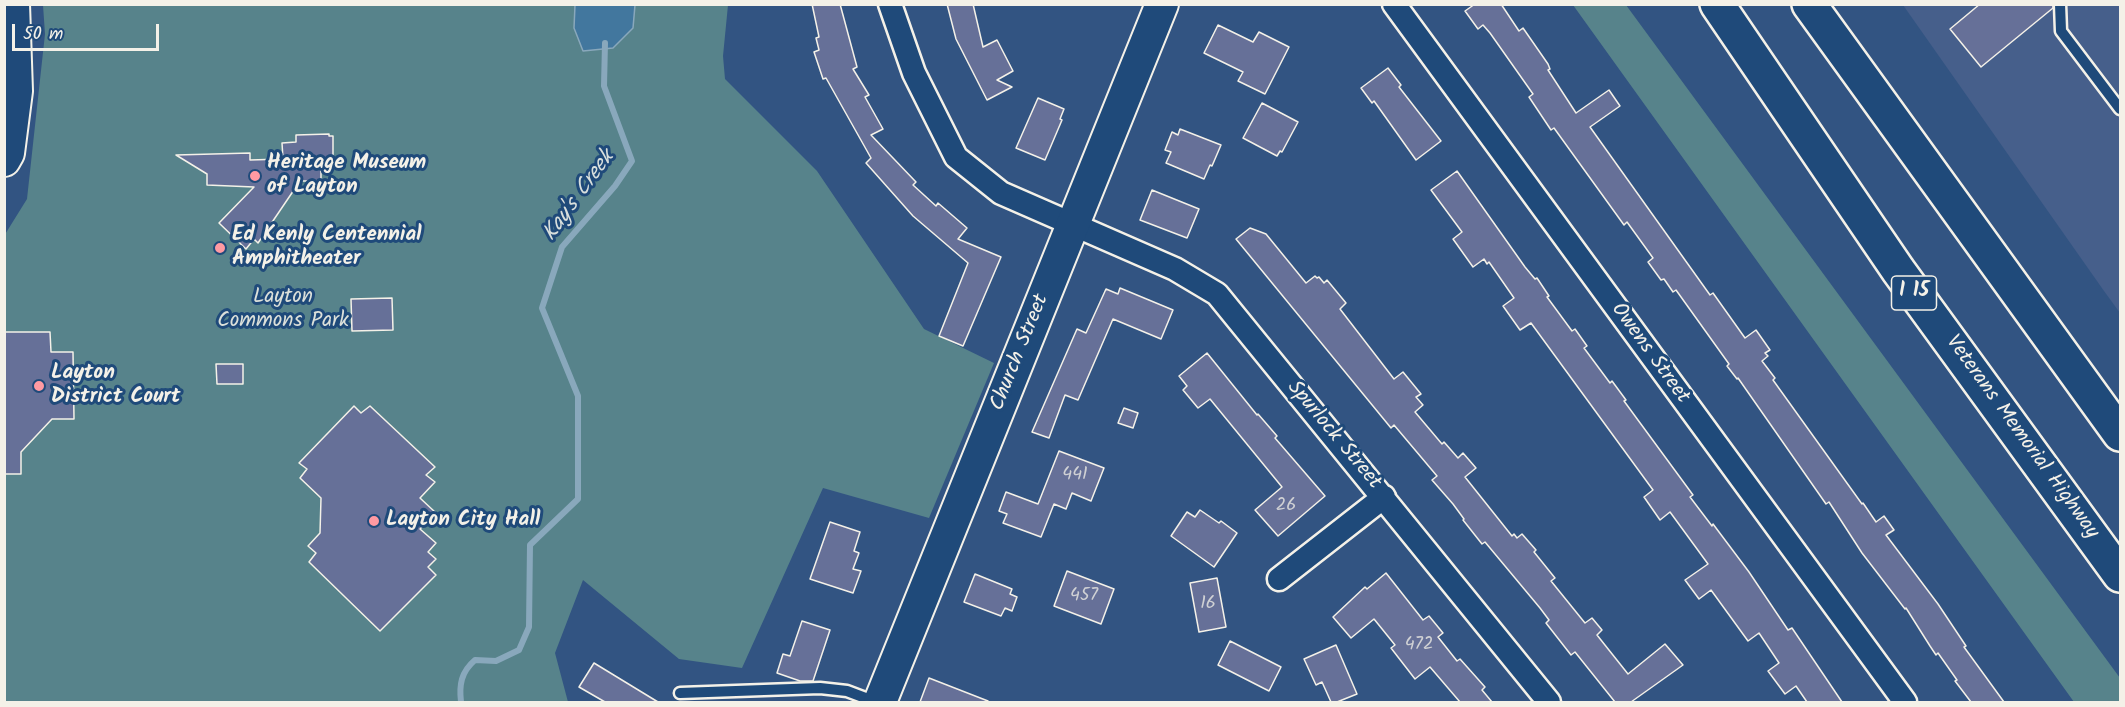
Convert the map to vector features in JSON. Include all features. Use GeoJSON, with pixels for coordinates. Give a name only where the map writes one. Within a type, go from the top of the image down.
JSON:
{"type":"FeatureCollection","features":[{"type":"Feature","properties":{"kind":"highway","name":"Veterans Memorial Highway"},"geometry":{"type":"LineString","coordinates":[[1716,4],[1898,270],[2121,575]]}},
{"type":"Feature","properties":{"kind":"highway"},"geometry":{"type":"LineString","coordinates":[[1809,4],[2121,434]]}},
{"type":"Feature","properties":{"kind":"street"},"geometry":{"type":"LineString","coordinates":[[4,160],[8,153],[16,91],[13,4]]}},
{"type":"Feature","properties":{"kind":"street","name":"Spurlock Street"},"geometry":{"type":"LineString","coordinates":[[890,4],[914,73],[956,157],[1001,193],[1175,269],[1217,294],[1549,702]]}},
{"type":"Feature","properties":{"kind":"street","name":"Church Street"},"geometry":{"type":"LineString","coordinates":[[878,702],[1162,4]]}},
{"type":"Feature","properties":{"kind":"street","name":"Owens Street"},"geometry":{"type":"LineString","coordinates":[[1394,4],[1905,702]]}},
{"type":"Feature","properties":{"kind":"street"},"geometry":{"type":"LineString","coordinates":[[1279,579],[1384,497]]}},
{"type":"Feature","properties":{"kind":"lane"},"geometry":{"type":"LineString","coordinates":[[2060,4],[2061,31],[2121,109]]}},
{"type":"Feature","properties":{"kind":"lane"},"geometry":{"type":"LineString","coordinates":[[680,693],[820,688],[847,691],[878,702]]}},
{"type":"Feature","properties":{"kind":"shaded area"},"geometry":{"type":"Polygon","coordinates":[[[575,5],[635,5],[633,28],[613,48],[583,51],[574,28],[575,5]]]}},
{"type":"Feature","properties":{"kind":"shaded area"},"geometry":{"type":"Polygon","coordinates":[[[1903,5],[2120,5],[2120,313],[2104,291],[1903,5]]]}},
{"type":"Feature","properties":{"kind":"green space","name":"Layton Commons Park"},"geometry":{"type":"Polygon","coordinates":[[[43,5],[728,5],[723,56],[725,79],[817,171],[924,329],[994,363],[929,518],[823,488],[742,668],[679,659],[583,580],[555,653],[568,702],[5,702],[4,236],[27,199],[45,34],[43,5]]]}},
{"type":"Feature","properties":{"kind":"green space"},"geometry":{"type":"Polygon","coordinates":[[[1573,5],[1626,5],[2120,678],[2120,702],[2074,702],[1573,5]]]}},
{"type":"Feature","properties":{"kind":"building"},"geometry":{"type":"Polygon","coordinates":[[[812,4],[840,4],[857,67],[853,69],[869,95],[865,97],[883,129],[871,135],[916,182],[913,185],[936,206],[938,203],[967,228],[958,239],[1001,257],[963,346],[939,336],[968,263],[913,216],[866,163],[871,158],[826,78],[823,79],[814,52],[819,50],[816,38],[819,37],[812,4]]]}},
{"type":"Feature","properties":{"kind":"building"},"geometry":{"type":"Polygon","coordinates":[[[947,4],[973,4],[983,47],[997,40],[1013,71],[997,80],[1012,87],[987,100],[956,39],[947,4]]]}},
{"type":"Feature","properties":{"kind":"building"},"geometry":{"type":"Polygon","coordinates":[[[1475,4],[1501,4],[1519,31],[1523,28],[1548,64],[1550,69],[1548,70],[1576,113],[1609,90],[1620,106],[1590,127],[1710,295],[1713,293],[1745,338],[1756,330],[1770,350],[1765,353],[1768,356],[1762,361],[1775,378],[1773,380],[1876,522],[1884,516],[1894,530],[1886,535],[1938,604],[1966,646],[1964,647],[2004,702],[1971,702],[1955,681],[1957,680],[1938,653],[1936,655],[1906,608],[1862,553],[1829,502],[1826,504],[1738,378],[1727,366],[1729,364],[1676,290],[1673,292],[1664,279],[1661,280],[1648,262],[1653,258],[1627,222],[1624,225],[1554,128],[1551,130],[1529,97],[1533,94],[1490,33],[1483,25],[1478,29],[1465,11],[1475,4]]]}},
{"type":"Feature","properties":{"kind":"building"},"geometry":{"type":"Polygon","coordinates":[[[1980,4],[2053,4],[2053,8],[1981,67],[1950,29],[1980,4]]]}},
{"type":"Feature","properties":{"kind":"building"},"geometry":{"type":"Polygon","coordinates":[[[1218,25],[1253,42],[1259,32],[1289,47],[1265,94],[1238,81],[1243,72],[1204,53],[1218,25]]]}},
{"type":"Feature","properties":{"kind":"building"},"geometry":{"type":"Polygon","coordinates":[[[1388,68],[1401,85],[1399,87],[1441,141],[1416,160],[1374,101],[1372,103],[1361,88],[1388,68]]]}},
{"type":"Feature","properties":{"kind":"building"},"geometry":{"type":"Polygon","coordinates":[[[1038,98],[1064,109],[1060,119],[1062,120],[1045,160],[1016,148],[1038,98]]]}},
{"type":"Feature","properties":{"kind":"building"},"geometry":{"type":"Polygon","coordinates":[[[1262,103],[1298,122],[1282,152],[1280,151],[1277,156],[1243,138],[1262,103]]]}},
{"type":"Feature","properties":{"kind":"building"},"geometry":{"type":"Polygon","coordinates":[[[1180,129],[1221,145],[1204,179],[1166,163],[1171,152],[1165,150],[1172,132],[1178,135],[1180,129]]]}},
{"type":"Feature","properties":{"kind":"building","name":"Heritage Museum of Layton"},"geometry":{"type":"Polygon","coordinates":[[[329,134],[333,136],[333,167],[321,167],[321,181],[300,181],[258,243],[254,239],[246,249],[219,223],[254,187],[207,185],[207,174],[176,155],[250,153],[250,160],[283,159],[282,143],[296,142],[296,135],[329,134]]]}},
{"type":"Feature","properties":{"kind":"building"},"geometry":{"type":"Polygon","coordinates":[[[1457,171],[1525,267],[1535,279],[1537,278],[1549,296],[1547,297],[1572,331],[1575,329],[1587,346],[1584,348],[1626,400],[1624,401],[1693,495],[1690,497],[1749,572],[1788,630],[1792,628],[1842,702],[1807,702],[1796,686],[1785,694],[1768,671],[1779,663],[1759,633],[1748,641],[1711,590],[1699,599],[1685,580],[1708,564],[1670,512],[1660,520],[1644,497],[1653,490],[1531,323],[1520,330],[1503,306],[1514,298],[1489,262],[1487,264],[1484,259],[1473,267],[1453,239],[1462,232],[1431,190],[1457,171]]]}},
{"type":"Feature","properties":{"kind":"building"},"geometry":{"type":"Polygon","coordinates":[[[1152,190],[1199,209],[1187,238],[1140,220],[1152,190]]]}},
{"type":"Feature","properties":{"kind":"building"},"geometry":{"type":"Polygon","coordinates":[[[1250,228],[1266,234],[1306,283],[1315,276],[1324,283],[1327,280],[1346,303],[1340,309],[1394,379],[1403,372],[1421,394],[1416,397],[1423,405],[1415,412],[1442,444],[1444,442],[1458,458],[1463,453],[1476,468],[1465,477],[1512,536],[1514,534],[1517,538],[1522,534],[1536,550],[1534,552],[1555,578],[1551,581],[1585,623],[1592,618],[1602,630],[1597,635],[1628,674],[1665,644],[1683,665],[1631,702],[1615,702],[1575,652],[1571,655],[1546,623],[1549,620],[1540,608],[1485,542],[1482,544],[1463,520],[1453,504],[1432,480],[1437,476],[1394,425],[1391,428],[1236,239],[1250,228]]]}},
{"type":"Feature","properties":{"kind":"building"},"geometry":{"type":"Polygon","coordinates":[[[1120,288],[1173,310],[1161,339],[1113,319],[1078,400],[1065,395],[1049,438],[1032,432],[1077,329],[1086,333],[1106,289],[1118,294],[1120,288]]]}},
{"type":"Feature","properties":{"kind":"building"},"geometry":{"type":"Polygon","coordinates":[[[392,298],[393,330],[352,331],[351,299],[392,298]]]}},
{"type":"Feature","properties":{"kind":"building","name":"Layton District Court"},"geometry":{"type":"Polygon","coordinates":[[[4,332],[50,332],[51,352],[73,352],[74,419],[52,419],[21,452],[21,474],[4,474],[4,332]]]}},
{"type":"Feature","properties":{"kind":"building"},"geometry":{"type":"Polygon","coordinates":[[[1207,353],[1325,496],[1278,536],[1255,510],[1282,487],[1210,399],[1198,408],[1183,390],[1187,386],[1179,376],[1207,353]]]}},
{"type":"Feature","properties":{"kind":"building"},"geometry":{"type":"Polygon","coordinates":[[[216,364],[243,364],[243,384],[217,384],[216,364]]]}},
{"type":"Feature","properties":{"kind":"building","name":"Layton City Hall"},"geometry":{"type":"Polygon","coordinates":[[[354,406],[361,413],[370,406],[435,467],[426,475],[435,482],[420,498],[436,513],[420,529],[436,543],[428,552],[436,559],[428,567],[436,575],[380,631],[309,562],[316,553],[308,546],[320,533],[321,498],[300,478],[307,469],[299,463],[354,406]]]}},
{"type":"Feature","properties":{"kind":"building"},"geometry":{"type":"Polygon","coordinates":[[[1124,408],[1138,413],[1133,428],[1118,423],[1124,408]]]}},
{"type":"Feature","properties":{"kind":"building"},"geometry":{"type":"Polygon","coordinates":[[[1059,451],[1104,468],[1091,501],[1072,493],[1066,509],[1054,504],[1041,537],[1003,523],[1007,514],[999,511],[1006,492],[1038,504],[1059,451]]]}},
{"type":"Feature","properties":{"kind":"building"},"geometry":{"type":"Polygon","coordinates":[[[1200,510],[1237,533],[1214,567],[1171,536],[1187,512],[1195,517],[1200,510]]]}},
{"type":"Feature","properties":{"kind":"building"},"geometry":{"type":"Polygon","coordinates":[[[830,522],[860,532],[854,551],[859,553],[853,569],[861,571],[853,593],[810,579],[830,522]]]}},
{"type":"Feature","properties":{"kind":"building"},"geometry":{"type":"Polygon","coordinates":[[[1067,571],[1114,589],[1101,624],[1054,606],[1067,571]]]}},
{"type":"Feature","properties":{"kind":"building"},"geometry":{"type":"Polygon","coordinates":[[[1386,573],[1423,620],[1429,616],[1443,633],[1438,637],[1457,661],[1460,659],[1485,687],[1482,690],[1492,702],[1460,702],[1430,667],[1415,679],[1391,648],[1395,645],[1374,619],[1351,638],[1333,617],[1365,587],[1367,589],[1386,573]]]}},
{"type":"Feature","properties":{"kind":"building"},"geometry":{"type":"Polygon","coordinates":[[[975,574],[1012,589],[1010,594],[1017,597],[1012,611],[1005,608],[1001,616],[964,602],[975,574]]]}},
{"type":"Feature","properties":{"kind":"building"},"geometry":{"type":"Polygon","coordinates":[[[1217,578],[1226,627],[1199,632],[1190,583],[1217,578]]]}},
{"type":"Feature","properties":{"kind":"building"},"geometry":{"type":"Polygon","coordinates":[[[802,621],[830,630],[813,681],[800,681],[777,673],[783,654],[790,656],[802,621]]]}},
{"type":"Feature","properties":{"kind":"building"},"geometry":{"type":"Polygon","coordinates":[[[1230,641],[1281,667],[1269,691],[1218,665],[1230,641]]]}},
{"type":"Feature","properties":{"kind":"building"},"geometry":{"type":"Polygon","coordinates":[[[1336,645],[1357,694],[1331,702],[1322,682],[1316,685],[1304,659],[1336,645]]]}},
{"type":"Feature","properties":{"kind":"building"},"geometry":{"type":"Polygon","coordinates":[[[594,663],[658,702],[605,702],[579,687],[594,663]]]}},
{"type":"Feature","properties":{"kind":"building"},"geometry":{"type":"Polygon","coordinates":[[[929,678],[988,701],[988,702],[920,702],[929,678]]]}},
{"type":"Feature","properties":{"kind":"waterway","name":"Kay's Creek"},"geometry":{"type":"LineString","coordinates":[[461,702],[462,679],[475,660],[496,661],[519,650],[529,627],[530,545],[578,499],[578,396],[542,308],[562,247],[615,186],[632,161],[604,86],[605,43]]}},
{"type":"Feature","properties":{"kind":"place","name":"Heritage Museum of Layton"},"geometry":{"type":"Point","coordinates":[255,176]}},
{"type":"Feature","properties":{"kind":"place","name":"Ed Kenly Centennial Amphitheater"},"geometry":{"type":"Point","coordinates":[220,248]}},
{"type":"Feature","properties":{"kind":"place","name":"Layton District Court"},"geometry":{"type":"Point","coordinates":[39,386]}},
{"type":"Feature","properties":{"kind":"place","name":"Layton City Hall"},"geometry":{"type":"Point","coordinates":[374,521]}}]}
